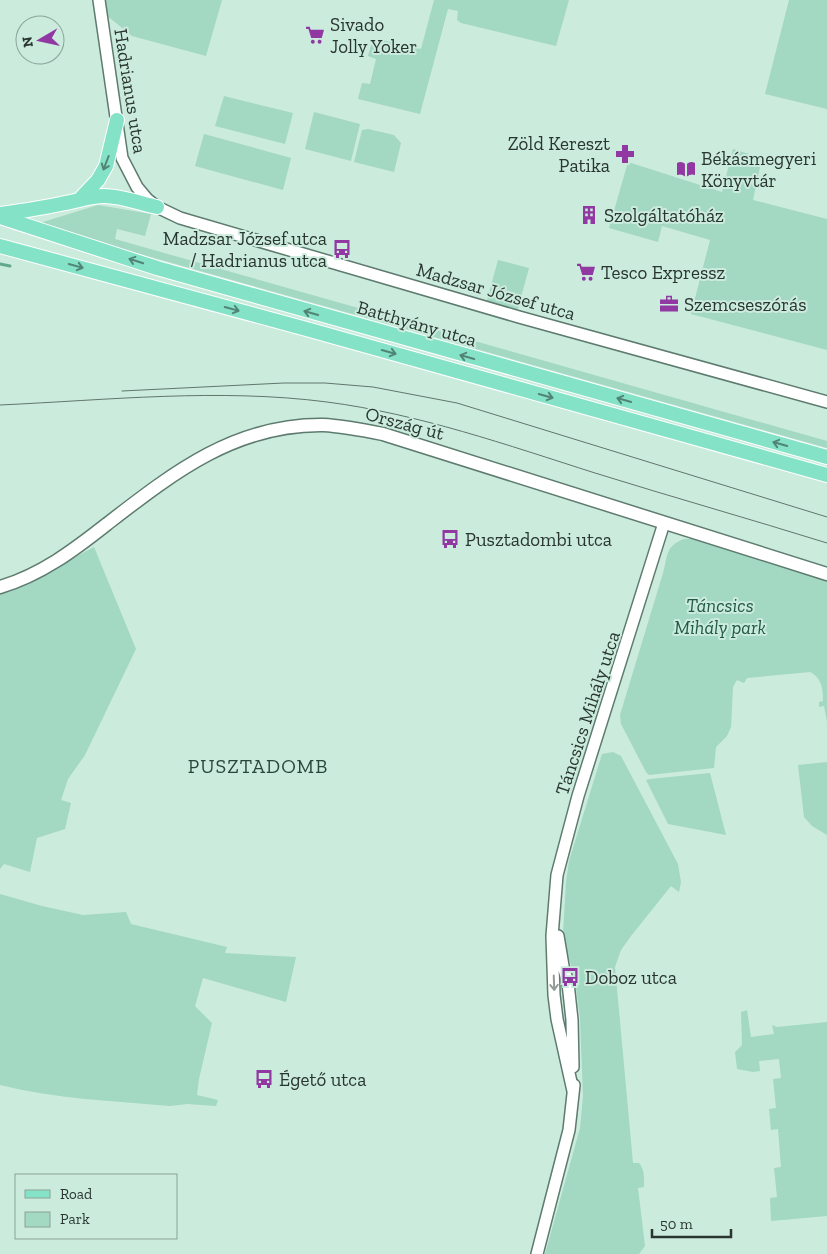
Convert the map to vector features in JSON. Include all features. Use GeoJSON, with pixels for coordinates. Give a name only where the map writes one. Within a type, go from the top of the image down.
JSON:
{"type":"FeatureCollection","features":[{"type":"Feature","properties":{"kind":"main road"},"geometry":{"type":"LineString","coordinates":[[80,199],[98,180],[106,166],[117,120]]}},
{"type":"Feature","properties":{"kind":"main road"},"geometry":{"type":"LineString","coordinates":[[0,215],[102,196],[115,197],[157,207]]}},
{"type":"Feature","properties":{"kind":"main road","name":"Batthyány utca"},"geometry":{"type":"LineString","coordinates":[[0,215],[174,273],[827,457]]}},
{"type":"Feature","properties":{"kind":"main road","name":"Batthyány utca"},"geometry":{"type":"LineString","coordinates":[[0,246],[319,332],[827,474]]}},
{"type":"Feature","properties":{"kind":"main road","name":"Ország út"},"geometry":{"type":"LineString","coordinates":[[0,587],[38,571],[64,556],[152,489],[202,456],[248,437],[288,427],[324,425],[355,428],[383,434],[827,574]]}},
{"type":"Feature","properties":{"kind":"street","name":"Hadrianus utca"},"geometry":{"type":"LineString","coordinates":[[99,0],[122,158],[137,187],[157,207]]}},
{"type":"Feature","properties":{"kind":"street","name":"Madzsar József utca"},"geometry":{"type":"LineString","coordinates":[[157,207],[180,218],[519,317],[827,402]]}},
{"type":"Feature","properties":{"kind":"street","name":"Táncsics Mihály utca"},"geometry":{"type":"LineString","coordinates":[[537,1254],[568,1137],[573,1091],[557,1019],[554,996],[552,936],[557,875],[561,855],[664,523]]}},
{"type":"Feature","properties":{"kind":"green space"},"geometry":{"type":"Polygon","coordinates":[[[104,0],[222,0],[206,56],[132,36],[106,15],[104,0]]]}},
{"type":"Feature","properties":{"kind":"green space"},"geometry":{"type":"Polygon","coordinates":[[[434,0],[569,0],[556,46],[461,23],[457,20],[458,11],[448,9],[420,114],[358,99],[362,83],[370,84],[376,59],[368,56],[373,38],[421,49],[434,0]]]}},
{"type":"Feature","properties":{"kind":"green space"},"geometry":{"type":"Polygon","coordinates":[[[789,0],[827,0],[827,109],[765,94],[789,0]]]}},
{"type":"Feature","properties":{"kind":"green space"},"geometry":{"type":"Polygon","coordinates":[[[224,96],[293,113],[285,144],[215,126],[224,96]]]}},
{"type":"Feature","properties":{"kind":"green space"},"geometry":{"type":"Polygon","coordinates":[[[314,112],[360,124],[351,161],[305,149],[314,112]]]}},
{"type":"Feature","properties":{"kind":"green space"},"geometry":{"type":"Polygon","coordinates":[[[368,129],[394,135],[401,143],[394,172],[354,162],[362,130],[368,129]]]}},
{"type":"Feature","properties":{"kind":"green space"},"geometry":{"type":"Polygon","coordinates":[[[204,134],[291,158],[283,190],[195,166],[204,134]]]}},
{"type":"Feature","properties":{"kind":"green space"},"geometry":{"type":"Polygon","coordinates":[[[733,149],[762,158],[753,200],[827,219],[827,350],[691,314],[710,240],[662,226],[658,242],[609,228],[628,162],[722,192],[733,149]]]}},
{"type":"Feature","properties":{"kind":"green space"},"geometry":{"type":"Polygon","coordinates":[[[98,205],[151,214],[145,236],[117,229],[115,239],[827,441],[827,448],[41,226],[43,222],[98,205]]]}},
{"type":"Feature","properties":{"kind":"green space"},"geometry":{"type":"Polygon","coordinates":[[[498,260],[529,268],[517,312],[486,304],[498,260]]]}},
{"type":"Feature","properties":{"kind":"green space","name":"Táncsics Mihály park"},"geometry":{"type":"Polygon","coordinates":[[[684,539],[695,539],[827,579],[827,722],[824,706],[819,707],[819,702],[823,701],[821,684],[817,677],[810,672],[747,678],[744,683],[737,680],[733,687],[731,727],[727,736],[716,747],[714,768],[649,775],[621,724],[620,715],[668,552],[673,545],[684,539]]]}},
{"type":"Feature","properties":{"kind":"green space"},"geometry":{"type":"Polygon","coordinates":[[[94,547],[136,649],[85,755],[68,779],[61,800],[71,803],[65,829],[37,838],[30,872],[4,864],[0,869],[0,594],[12,591],[94,547]]]}},
{"type":"Feature","properties":{"kind":"green space"},"geometry":{"type":"Polygon","coordinates":[[[613,752],[621,756],[678,864],[681,882],[679,892],[671,886],[631,936],[621,950],[615,967],[633,1163],[639,1163],[644,1175],[644,1187],[638,1188],[645,1246],[639,1254],[545,1254],[580,1128],[583,1096],[580,1018],[575,977],[563,934],[566,882],[569,861],[602,754],[613,752]]]}},
{"type":"Feature","properties":{"kind":"green space"},"geometry":{"type":"Polygon","coordinates":[[[827,762],[827,835],[812,826],[804,817],[798,765],[827,762]]]}},
{"type":"Feature","properties":{"kind":"green space"},"geometry":{"type":"Polygon","coordinates":[[[710,773],[726,835],[668,824],[646,780],[710,773]]]}},
{"type":"Feature","properties":{"kind":"green space"},"geometry":{"type":"Polygon","coordinates":[[[0,894],[83,915],[126,912],[131,924],[227,947],[225,953],[296,957],[286,1002],[203,978],[195,1006],[212,1023],[197,1095],[218,1100],[216,1106],[187,1104],[170,1106],[85,1099],[21,1090],[0,1085],[0,894]]]}},
{"type":"Feature","properties":{"kind":"green space"},"geometry":{"type":"Polygon","coordinates":[[[747,1010],[751,1037],[774,1034],[772,1025],[777,1027],[827,1022],[827,1216],[771,1221],[770,1198],[777,1197],[774,1168],[781,1167],[778,1129],[771,1130],[769,1109],[776,1108],[773,1079],[781,1078],[779,1059],[759,1061],[760,1071],[753,1072],[737,1069],[735,1052],[742,1045],[741,1012],[747,1010]]]}},
{"type":"Feature","properties":{"kind":"waterway"},"geometry":{"type":"LineString","coordinates":[[0,264],[10,266]]}},
{"type":"Feature","properties":{"kind":"tram line"},"geometry":{"type":"LineString","coordinates":[[122,391],[284,383],[325,383],[373,387],[457,403],[827,517]]}},
{"type":"Feature","properties":{"kind":"tram line"},"geometry":{"type":"LineString","coordinates":[[0,405],[205,395],[286,398],[361,407],[429,422],[496,441],[827,543]]}},
{"type":"Feature","properties":{"kind":"place","name":"Sivado Jolly Yoker"},"geometry":{"type":"Point","coordinates":[315,35]}},
{"type":"Feature","properties":{"kind":"place","name":"Zöld Kereszt Patika"},"geometry":{"type":"Point","coordinates":[625,154]}},
{"type":"Feature","properties":{"kind":"place","name":"Békásmegyeri Könyvtár"},"geometry":{"type":"Point","coordinates":[686,169]}},
{"type":"Feature","properties":{"kind":"place","name":"Szolgáltatóház"},"geometry":{"type":"Point","coordinates":[589,215]}},
{"type":"Feature","properties":{"kind":"place","name":"Madzsar József utca / Hadrianus utca"},"geometry":{"type":"Point","coordinates":[342,249]}},
{"type":"Feature","properties":{"kind":"place","name":"Tesco Expressz"},"geometry":{"type":"Point","coordinates":[586,272]}},
{"type":"Feature","properties":{"kind":"place","name":"Szemcseszórás"},"geometry":{"type":"Point","coordinates":[669,304]}},
{"type":"Feature","properties":{"kind":"place","name":"Pusztadombi utca"},"geometry":{"type":"Point","coordinates":[450,539]}},
{"type":"Feature","properties":{"kind":"place","name":"Doboz utca"},"geometry":{"type":"Point","coordinates":[570,977]}},
{"type":"Feature","properties":{"kind":"place","name":"Égető utca"},"geometry":{"type":"Point","coordinates":[264,1079]}},
{"type":"Feature","properties":{"kind":"district","name":"PUSZTADOMB"},"geometry":{"type":"Point","coordinates":[258,766]}}]}
